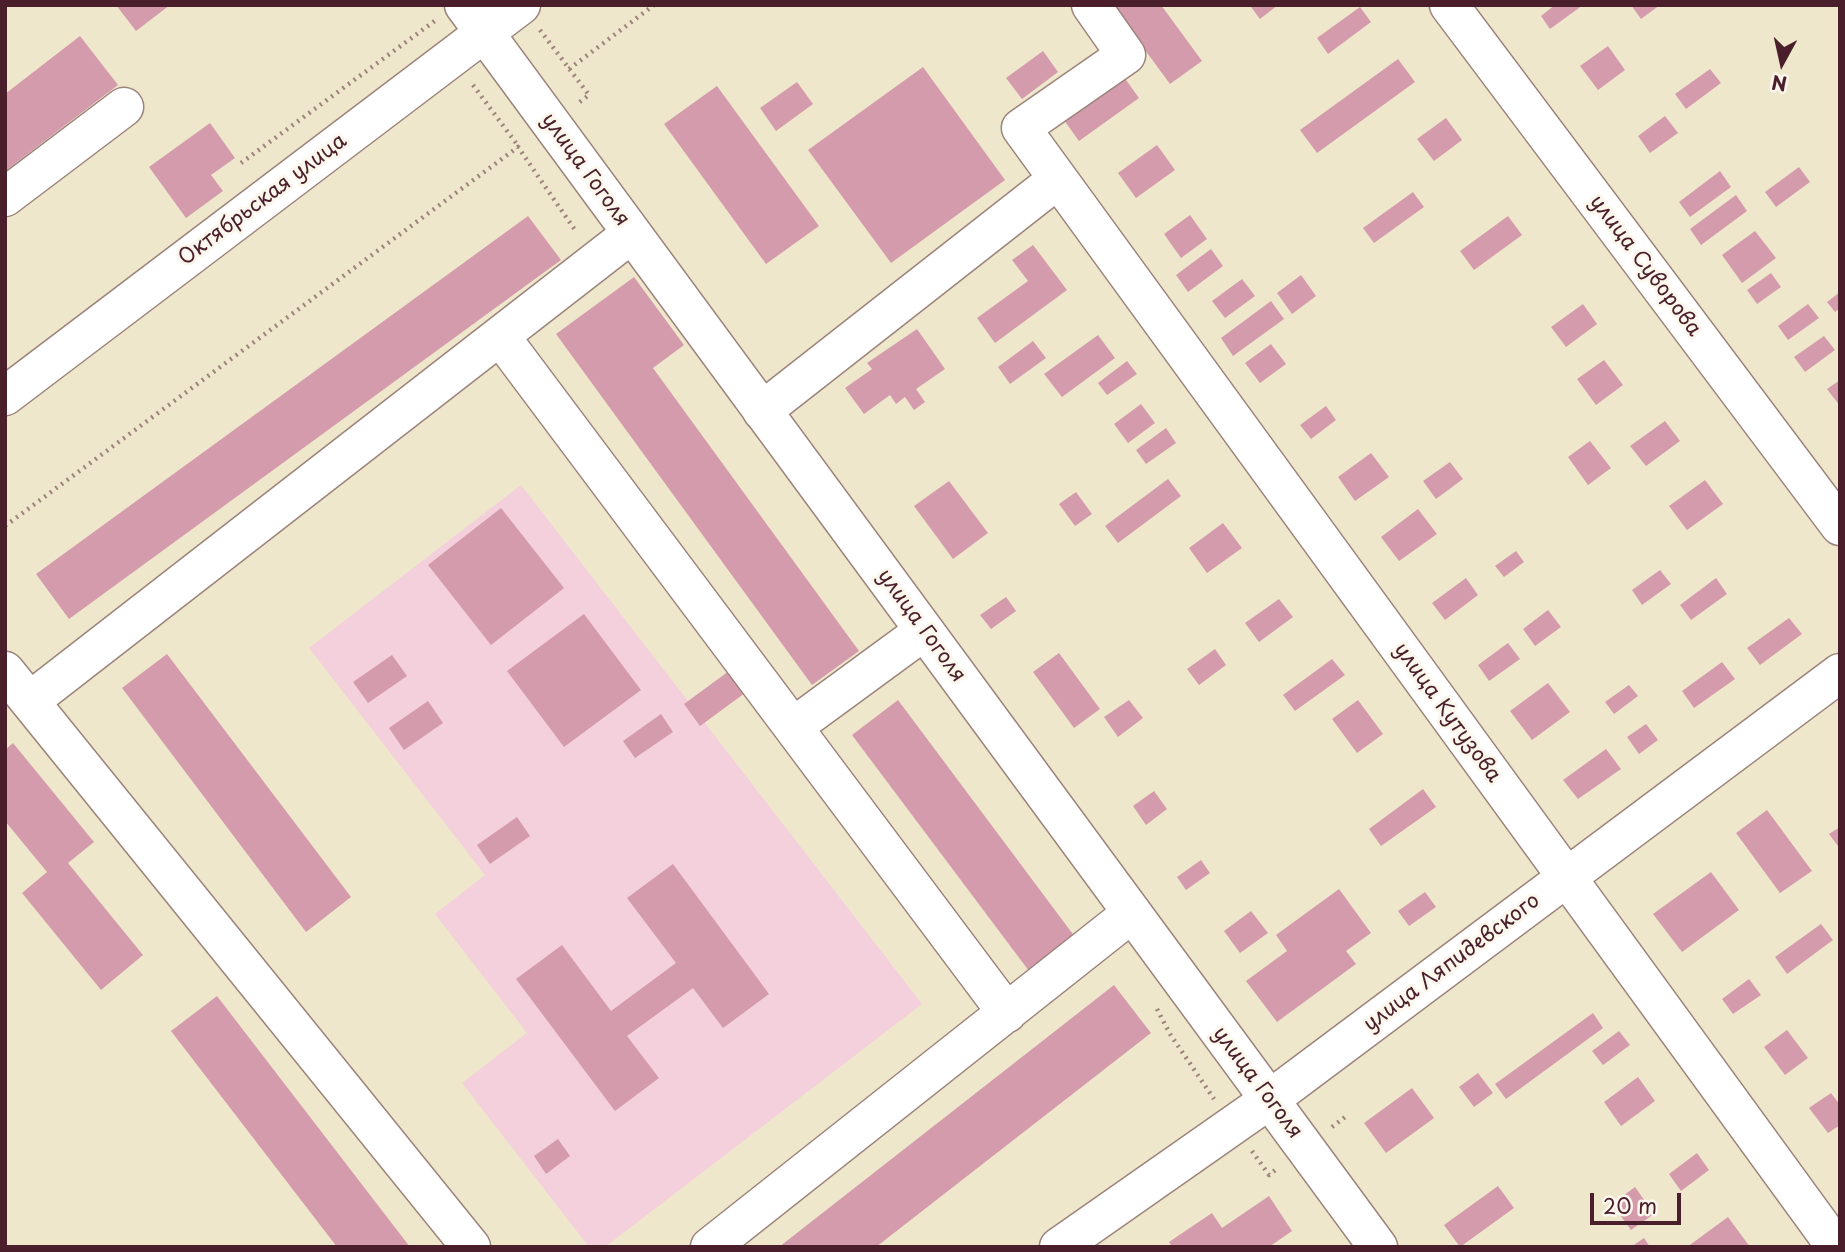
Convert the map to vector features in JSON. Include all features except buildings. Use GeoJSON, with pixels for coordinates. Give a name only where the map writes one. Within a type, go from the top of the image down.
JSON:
{"type":"FeatureCollection","features":[{"type":"Feature","properties":{"kind":"street","name":"Октябрьская улица"},"geometry":{"type":"LineString","coordinates":[[9,384],[460,20],[522,5]]}},
{"type":"Feature","properties":{"kind":"street","name":"улица Кутузова"},"geometry":{"type":"LineString","coordinates":[[1091,5],[1126,55],[1021,128],[1836,1247]]}},
{"type":"Feature","properties":{"kind":"street","name":"улица Суворова"},"geometry":{"type":"LineString","coordinates":[[1449,5],[1840,526]]}},
{"type":"Feature","properties":{"kind":"street","name":"улица Гоголя"},"geometry":{"type":"LineString","coordinates":[[460,20],[631,234],[1378,1247]]}},
{"type":"Feature","properties":{"kind":"street"},"geometry":{"type":"LineString","coordinates":[[5,197],[124,107]]}},
{"type":"Feature","properties":{"kind":"street"},"geometry":{"type":"LineString","coordinates":[[762,411],[1058,179]]}},
{"type":"Feature","properties":{"kind":"street"},"geometry":{"type":"LineString","coordinates":[[30,701],[631,234]]}},
{"type":"Feature","properties":{"kind":"street"},"geometry":{"type":"LineString","coordinates":[[500,336],[1007,1013]]}},
{"type":"Feature","properties":{"kind":"street"},"geometry":{"type":"LineString","coordinates":[[793,727],[924,631]]}},
{"type":"Feature","properties":{"kind":"street"},"geometry":{"type":"LineString","coordinates":[[5,671],[471,1247]]}},
{"type":"Feature","properties":{"kind":"street","name":"улица Ляпидевского"},"geometry":{"type":"LineString","coordinates":[[1059,1247],[1269,1100],[1840,673]]}},
{"type":"Feature","properties":{"kind":"street"},"geometry":{"type":"LineString","coordinates":[[710,1247],[1132,914]]}},
{"type":"Feature","properties":{"kind":"path"},"geometry":{"type":"LineString","coordinates":[[569,69],[654,5]]}},
{"type":"Feature","properties":{"kind":"path"},"geometry":{"type":"LineString","coordinates":[[241,163],[460,20]]}},
{"type":"Feature","properties":{"kind":"path"},"geometry":{"type":"LineString","coordinates":[[5,526],[518,147],[597,261]]}},
{"type":"Feature","properties":{"kind":"shaded area"},"geometry":{"type":"Polygon","coordinates":[[[521,485],[922,1004],[605,1247],[589,1247],[462,1083],[527,1033],[435,914],[485,875],[309,648],[521,485]]]}}]}
